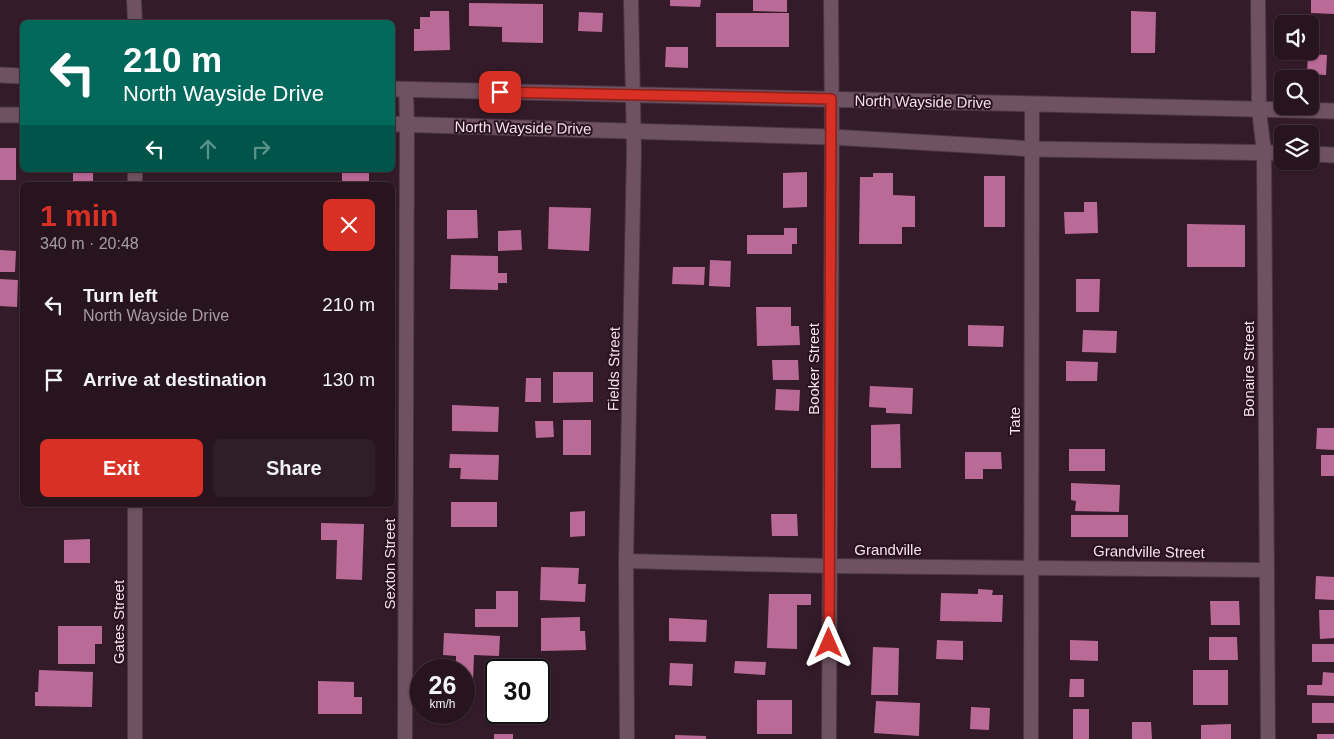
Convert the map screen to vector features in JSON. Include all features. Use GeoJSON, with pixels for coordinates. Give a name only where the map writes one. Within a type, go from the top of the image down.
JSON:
{"type":"FeatureCollection","features":[{"type":"Feature","properties":{"kind":"main road"},"geometry":{"type":"LineString","coordinates":[[0,75],[20,76]]}},
{"type":"Feature","properties":{"kind":"main road","name":"North Wayside Drive"},"geometry":{"type":"LineString","coordinates":[[399,89],[1334,111]]}},
{"type":"Feature","properties":{"kind":"main road"},"geometry":{"type":"LineString","coordinates":[[0,115],[20,115]]}},
{"type":"Feature","properties":{"kind":"main road","name":"North Wayside Drive"},"geometry":{"type":"LineString","coordinates":[[400,124],[524,129],[832,136],[1033,149],[1274,153]]}},
{"type":"Feature","properties":{"kind":"main road"},"geometry":{"type":"LineString","coordinates":[[1319,154],[1334,154]]}},
{"type":"Feature","properties":{"kind":"street"},"geometry":{"type":"LineString","coordinates":[[134,0],[135,20]]}},
{"type":"Feature","properties":{"kind":"street","name":"Fields Street"},"geometry":{"type":"LineString","coordinates":[[627,739],[626,561],[634,130],[631,0]]}},
{"type":"Feature","properties":{"kind":"street","name":"Booker Street"},"geometry":{"type":"LineString","coordinates":[[829,739],[832,136],[830,0]]}},
{"type":"Feature","properties":{"kind":"street","name":"Bonaire Street"},"geometry":{"type":"LineString","coordinates":[[1258,0],[1259,110],[1264,152],[1268,739]]}},
{"type":"Feature","properties":{"kind":"street","name":"Sexton Street"},"geometry":{"type":"LineString","coordinates":[[399,89],[405,739]]}},
{"type":"Feature","properties":{"kind":"street","name":"Tate"},"geometry":{"type":"LineString","coordinates":[[1031,739],[1032,104]]}},
{"type":"Feature","properties":{"kind":"street","name":"Gates Street"},"geometry":{"type":"LineString","coordinates":[[135,507],[135,739]]}},
{"type":"Feature","properties":{"kind":"street","name":"Grandville"},"geometry":{"type":"LineString","coordinates":[[626,561],[830,566],[1031,567]]}},
{"type":"Feature","properties":{"kind":"street","name":"Grandville Street"},"geometry":{"type":"LineString","coordinates":[[1031,567],[1267,570]]}},
{"type":"Feature","properties":{"kind":"building"},"geometry":{"type":"Polygon","coordinates":[[[670,0],[701,0],[700,7],[670,6],[670,0]]]}},
{"type":"Feature","properties":{"kind":"building"},"geometry":{"type":"Polygon","coordinates":[[[753,0],[787,0],[787,12],[753,11],[753,0]]]}},
{"type":"Feature","properties":{"kind":"building"},"geometry":{"type":"Polygon","coordinates":[[[1311,0],[1334,0],[1334,14],[1311,13],[1311,0]]]}},
{"type":"Feature","properties":{"kind":"building"},"geometry":{"type":"Polygon","coordinates":[[[469,3],[543,4],[543,43],[502,42],[502,27],[469,26],[469,3]]]}},
{"type":"Feature","properties":{"kind":"building"},"geometry":{"type":"Polygon","coordinates":[[[430,11],[449,11],[450,50],[414,51],[414,29],[420,29],[420,17],[430,17],[430,11]]]}},
{"type":"Feature","properties":{"kind":"building"},"geometry":{"type":"Polygon","coordinates":[[[1131,11],[1156,12],[1155,53],[1131,53],[1131,11]]]}},
{"type":"Feature","properties":{"kind":"building"},"geometry":{"type":"Polygon","coordinates":[[[579,12],[603,13],[602,32],[578,31],[579,12]]]}},
{"type":"Feature","properties":{"kind":"building"},"geometry":{"type":"Polygon","coordinates":[[[716,13],[789,13],[789,47],[716,47],[716,13]]]}},
{"type":"Feature","properties":{"kind":"building"},"geometry":{"type":"Polygon","coordinates":[[[666,47],[688,47],[688,68],[665,67],[666,47]]]}},
{"type":"Feature","properties":{"kind":"building"},"geometry":{"type":"Polygon","coordinates":[[[1319,55],[1327,55],[1326,75],[1319,75],[1319,70],[1307,70],[1308,60],[1319,60],[1319,55]]]}},
{"type":"Feature","properties":{"kind":"building"},"geometry":{"type":"Polygon","coordinates":[[[0,148],[16,148],[16,180],[0,180],[0,148]]]}},
{"type":"Feature","properties":{"kind":"building"},"geometry":{"type":"Polygon","coordinates":[[[73,172],[93,172],[93,182],[73,182],[73,172]]]}},
{"type":"Feature","properties":{"kind":"building"},"geometry":{"type":"Polygon","coordinates":[[[342,172],[369,172],[369,182],[342,182],[342,172]]]}},
{"type":"Feature","properties":{"kind":"building"},"geometry":{"type":"Polygon","coordinates":[[[807,172],[807,207],[783,208],[783,173],[807,172]]]}},
{"type":"Feature","properties":{"kind":"building"},"geometry":{"type":"Polygon","coordinates":[[[873,173],[893,173],[893,195],[915,196],[915,227],[902,227],[902,244],[859,244],[860,177],[873,177],[873,173]]]}},
{"type":"Feature","properties":{"kind":"building"},"geometry":{"type":"Polygon","coordinates":[[[984,176],[1005,176],[1005,227],[984,227],[984,176]]]}},
{"type":"Feature","properties":{"kind":"building"},"geometry":{"type":"Polygon","coordinates":[[[1084,202],[1097,202],[1098,233],[1065,234],[1064,212],[1084,212],[1084,202]]]}},
{"type":"Feature","properties":{"kind":"building"},"geometry":{"type":"Polygon","coordinates":[[[549,207],[591,208],[589,251],[548,249],[549,207]]]}},
{"type":"Feature","properties":{"kind":"building"},"geometry":{"type":"Polygon","coordinates":[[[447,210],[477,210],[478,238],[447,239],[447,210]]]}},
{"type":"Feature","properties":{"kind":"building"},"geometry":{"type":"Polygon","coordinates":[[[1187,224],[1245,225],[1245,267],[1187,267],[1187,224]]]}},
{"type":"Feature","properties":{"kind":"building"},"geometry":{"type":"Polygon","coordinates":[[[784,228],[797,228],[797,244],[792,244],[792,254],[747,254],[747,235],[784,235],[784,228]]]}},
{"type":"Feature","properties":{"kind":"building"},"geometry":{"type":"Polygon","coordinates":[[[521,230],[522,250],[498,251],[498,231],[521,230]]]}},
{"type":"Feature","properties":{"kind":"building"},"geometry":{"type":"Polygon","coordinates":[[[0,250],[16,251],[15,272],[0,272],[0,250]]]}},
{"type":"Feature","properties":{"kind":"building"},"geometry":{"type":"Polygon","coordinates":[[[451,255],[498,256],[498,273],[507,273],[507,283],[498,283],[498,290],[450,289],[451,255]]]}},
{"type":"Feature","properties":{"kind":"building"},"geometry":{"type":"Polygon","coordinates":[[[710,260],[731,261],[730,287],[709,286],[710,260]]]}},
{"type":"Feature","properties":{"kind":"building"},"geometry":{"type":"Polygon","coordinates":[[[673,267],[705,267],[704,285],[672,284],[673,267]]]}},
{"type":"Feature","properties":{"kind":"building"},"geometry":{"type":"Polygon","coordinates":[[[0,279],[18,280],[17,307],[0,306],[0,279]]]}},
{"type":"Feature","properties":{"kind":"building"},"geometry":{"type":"Polygon","coordinates":[[[1076,279],[1100,279],[1099,312],[1076,312],[1076,279]]]}},
{"type":"Feature","properties":{"kind":"building"},"geometry":{"type":"Polygon","coordinates":[[[756,307],[791,307],[791,326],[799,326],[800,345],[757,346],[756,307]]]}},
{"type":"Feature","properties":{"kind":"building"},"geometry":{"type":"Polygon","coordinates":[[[968,325],[1004,326],[1003,347],[968,346],[968,325]]]}},
{"type":"Feature","properties":{"kind":"building"},"geometry":{"type":"Polygon","coordinates":[[[1083,330],[1117,331],[1116,353],[1082,352],[1083,330]]]}},
{"type":"Feature","properties":{"kind":"building"},"geometry":{"type":"Polygon","coordinates":[[[772,360],[798,360],[799,380],[773,380],[772,360]]]}},
{"type":"Feature","properties":{"kind":"building"},"geometry":{"type":"Polygon","coordinates":[[[1066,361],[1098,362],[1097,381],[1066,381],[1066,361]]]}},
{"type":"Feature","properties":{"kind":"building"},"geometry":{"type":"Polygon","coordinates":[[[553,372],[593,372],[593,402],[553,403],[553,372]]]}},
{"type":"Feature","properties":{"kind":"building"},"geometry":{"type":"Polygon","coordinates":[[[526,378],[541,378],[541,402],[525,402],[526,378]]]}},
{"type":"Feature","properties":{"kind":"building"},"geometry":{"type":"Polygon","coordinates":[[[870,386],[913,388],[912,414],[886,413],[886,408],[869,407],[870,386]]]}},
{"type":"Feature","properties":{"kind":"building"},"geometry":{"type":"Polygon","coordinates":[[[776,389],[800,390],[799,411],[775,410],[776,389]]]}},
{"type":"Feature","properties":{"kind":"building"},"geometry":{"type":"Polygon","coordinates":[[[452,405],[499,407],[498,432],[452,431],[452,405]]]}},
{"type":"Feature","properties":{"kind":"building"},"geometry":{"type":"Polygon","coordinates":[[[563,420],[591,420],[591,455],[563,455],[563,420]]]}},
{"type":"Feature","properties":{"kind":"building"},"geometry":{"type":"Polygon","coordinates":[[[535,421],[553,421],[554,437],[536,438],[535,421]]]}},
{"type":"Feature","properties":{"kind":"building"},"geometry":{"type":"Polygon","coordinates":[[[900,424],[901,468],[871,468],[871,425],[900,424]]]}},
{"type":"Feature","properties":{"kind":"building"},"geometry":{"type":"Polygon","coordinates":[[[1317,428],[1334,428],[1334,450],[1316,449],[1317,428]]]}},
{"type":"Feature","properties":{"kind":"building"},"geometry":{"type":"Polygon","coordinates":[[[1069,449],[1105,449],[1105,471],[1069,471],[1069,449]]]}},
{"type":"Feature","properties":{"kind":"building"},"geometry":{"type":"Polygon","coordinates":[[[965,452],[1001,452],[1002,469],[983,469],[983,479],[965,479],[965,452]]]}},
{"type":"Feature","properties":{"kind":"building"},"geometry":{"type":"Polygon","coordinates":[[[450,454],[499,455],[498,480],[460,479],[461,468],[449,468],[450,454]]]}},
{"type":"Feature","properties":{"kind":"building"},"geometry":{"type":"Polygon","coordinates":[[[1321,455],[1334,455],[1334,476],[1321,476],[1321,455]]]}},
{"type":"Feature","properties":{"kind":"building"},"geometry":{"type":"Polygon","coordinates":[[[1071,483],[1120,485],[1119,512],[1075,511],[1076,501],[1071,500],[1071,483]]]}},
{"type":"Feature","properties":{"kind":"building"},"geometry":{"type":"Polygon","coordinates":[[[451,502],[497,502],[497,527],[451,527],[451,502]]]}},
{"type":"Feature","properties":{"kind":"building"},"geometry":{"type":"Polygon","coordinates":[[[585,511],[585,536],[570,537],[570,512],[585,511]]]}},
{"type":"Feature","properties":{"kind":"building"},"geometry":{"type":"Polygon","coordinates":[[[771,514],[797,514],[798,536],[772,536],[771,514]]]}},
{"type":"Feature","properties":{"kind":"building"},"geometry":{"type":"Polygon","coordinates":[[[1071,515],[1128,515],[1128,537],[1071,537],[1071,515]]]}},
{"type":"Feature","properties":{"kind":"building"},"geometry":{"type":"Polygon","coordinates":[[[321,523],[364,524],[362,580],[336,579],[337,540],[321,540],[321,523]]]}},
{"type":"Feature","properties":{"kind":"building"},"geometry":{"type":"Polygon","coordinates":[[[90,539],[90,563],[64,563],[64,540],[90,539]]]}},
{"type":"Feature","properties":{"kind":"building"},"geometry":{"type":"Polygon","coordinates":[[[541,567],[579,568],[578,584],[586,584],[585,602],[540,600],[541,567]]]}},
{"type":"Feature","properties":{"kind":"building"},"geometry":{"type":"Polygon","coordinates":[[[1316,576],[1334,577],[1334,600],[1315,599],[1316,576]]]}},
{"type":"Feature","properties":{"kind":"building"},"geometry":{"type":"Polygon","coordinates":[[[978,589],[993,590],[992,595],[1003,595],[1002,622],[940,621],[941,593],[978,594],[978,589]]]}},
{"type":"Feature","properties":{"kind":"building"},"geometry":{"type":"Polygon","coordinates":[[[496,591],[518,591],[518,627],[475,627],[475,609],[496,609],[496,591]]]}},
{"type":"Feature","properties":{"kind":"building"},"geometry":{"type":"Polygon","coordinates":[[[769,594],[811,594],[811,605],[797,605],[797,649],[767,648],[769,594]]]}},
{"type":"Feature","properties":{"kind":"building"},"geometry":{"type":"Polygon","coordinates":[[[1210,601],[1239,601],[1240,625],[1211,625],[1210,601]]]}},
{"type":"Feature","properties":{"kind":"building"},"geometry":{"type":"Polygon","coordinates":[[[1319,610],[1334,610],[1334,638],[1320,639],[1319,610]]]}},
{"type":"Feature","properties":{"kind":"building"},"geometry":{"type":"Polygon","coordinates":[[[580,617],[580,631],[585,631],[586,650],[541,651],[541,618],[580,617]]]}},
{"type":"Feature","properties":{"kind":"building"},"geometry":{"type":"Polygon","coordinates":[[[669,618],[707,620],[706,642],[669,641],[669,618]]]}},
{"type":"Feature","properties":{"kind":"building"},"geometry":{"type":"Polygon","coordinates":[[[58,626],[102,626],[102,644],[95,644],[95,664],[58,664],[58,626]]]}},
{"type":"Feature","properties":{"kind":"building"},"geometry":{"type":"Polygon","coordinates":[[[444,633],[500,636],[499,656],[474,655],[474,659],[456,659],[456,656],[443,655],[444,633]]]}},
{"type":"Feature","properties":{"kind":"building"},"geometry":{"type":"Polygon","coordinates":[[[1209,637],[1237,637],[1238,660],[1209,660],[1209,637]]]}},
{"type":"Feature","properties":{"kind":"building"},"geometry":{"type":"Polygon","coordinates":[[[937,640],[963,641],[963,660],[936,659],[937,640]]]}},
{"type":"Feature","properties":{"kind":"building"},"geometry":{"type":"Polygon","coordinates":[[[1070,640],[1098,641],[1098,661],[1070,660],[1070,640]]]}},
{"type":"Feature","properties":{"kind":"building"},"geometry":{"type":"Polygon","coordinates":[[[1312,644],[1334,644],[1334,662],[1312,662],[1312,644]]]}},
{"type":"Feature","properties":{"kind":"building"},"geometry":{"type":"Polygon","coordinates":[[[873,647],[899,648],[898,695],[871,695],[873,647]]]}},
{"type":"Feature","properties":{"kind":"building"},"geometry":{"type":"Polygon","coordinates":[[[735,661],[766,662],[765,675],[734,673],[735,661]]]}},
{"type":"Feature","properties":{"kind":"building"},"geometry":{"type":"Polygon","coordinates":[[[670,663],[693,664],[692,686],[669,685],[670,663]]]}},
{"type":"Feature","properties":{"kind":"building"},"geometry":{"type":"Polygon","coordinates":[[[39,670],[93,672],[92,707],[35,706],[35,692],[38,692],[39,670]]]}},
{"type":"Feature","properties":{"kind":"building"},"geometry":{"type":"Polygon","coordinates":[[[1193,670],[1228,670],[1228,705],[1193,705],[1193,670]]]}},
{"type":"Feature","properties":{"kind":"building"},"geometry":{"type":"Polygon","coordinates":[[[1323,672],[1334,673],[1334,696],[1307,695],[1307,685],[1322,685],[1323,672]]]}},
{"type":"Feature","properties":{"kind":"building"},"geometry":{"type":"Polygon","coordinates":[[[1070,679],[1084,679],[1084,697],[1069,697],[1070,679]]]}},
{"type":"Feature","properties":{"kind":"building"},"geometry":{"type":"Polygon","coordinates":[[[318,681],[354,682],[354,697],[362,697],[362,714],[318,714],[318,681]]]}},
{"type":"Feature","properties":{"kind":"building"},"geometry":{"type":"Polygon","coordinates":[[[757,700],[792,700],[792,734],[757,734],[757,700]]]}},
{"type":"Feature","properties":{"kind":"building"},"geometry":{"type":"Polygon","coordinates":[[[876,701],[920,703],[919,736],[874,733],[876,701]]]}},
{"type":"Feature","properties":{"kind":"building"},"geometry":{"type":"Polygon","coordinates":[[[1312,703],[1334,703],[1334,723],[1312,723],[1312,703]]]}},
{"type":"Feature","properties":{"kind":"building"},"geometry":{"type":"Polygon","coordinates":[[[971,707],[990,708],[989,730],[970,729],[971,707]]]}},
{"type":"Feature","properties":{"kind":"building"},"geometry":{"type":"Polygon","coordinates":[[[1073,709],[1089,709],[1089,739],[1073,739],[1073,709]]]}},
{"type":"Feature","properties":{"kind":"building"},"geometry":{"type":"Polygon","coordinates":[[[1132,722],[1151,722],[1152,739],[1132,739],[1132,722]]]}},
{"type":"Feature","properties":{"kind":"building"},"geometry":{"type":"Polygon","coordinates":[[[1231,724],[1231,739],[1201,739],[1201,725],[1231,724]]]}},
{"type":"Feature","properties":{"kind":"building"},"geometry":{"type":"Polygon","coordinates":[[[494,734],[513,734],[513,739],[494,739],[494,734]]]}},
{"type":"Feature","properties":{"kind":"building"},"geometry":{"type":"Polygon","coordinates":[[[1317,734],[1334,734],[1334,739],[1317,739],[1317,734]]]}},
{"type":"Feature","properties":{"kind":"building"},"geometry":{"type":"Polygon","coordinates":[[[675,735],[706,736],[706,739],[675,739],[675,735]]]}},
{"type":"Feature","properties":{"kind":"route"},"geometry":{"type":"LineString","coordinates":[[500,92],[831,99],[829,643]]}}]}
